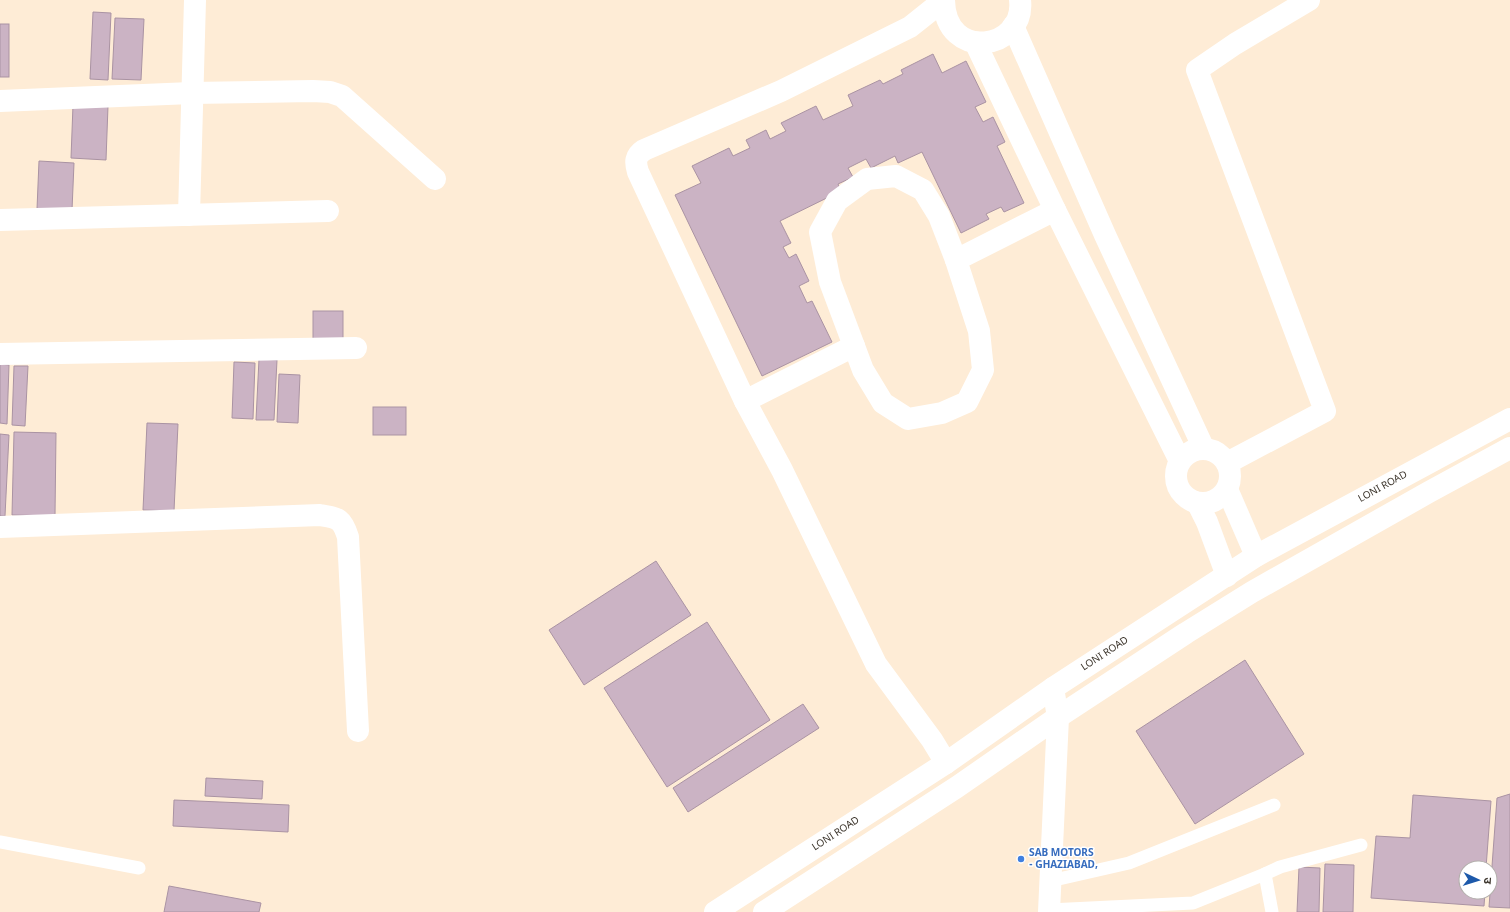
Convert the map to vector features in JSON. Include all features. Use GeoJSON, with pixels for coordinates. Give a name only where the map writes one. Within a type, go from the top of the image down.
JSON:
{"type":"FeatureCollection","features":[{"type":"Feature","properties":{"kind":"street"},"geometry":{"type":"LineString","coordinates":[[189,215],[191,94],[195,0]]}},
{"type":"Feature","properties":{"kind":"street"},"geometry":{"type":"LineString","coordinates":[[944,0],[945,13],[949,25],[958,34],[969,41],[981,43],[994,41],[1005,35],[1013,26],[1019,15],[1020,0]]}},
{"type":"Feature","properties":{"kind":"street"},"geometry":{"type":"LineString","coordinates":[[944,0],[910,27],[781,91],[644,150],[638,155],[635,163],[745,401],[782,470],[876,664],[932,740],[946,763]]}},
{"type":"Feature","properties":{"kind":"street"},"geometry":{"type":"LineString","coordinates":[[1227,463],[1325,411],[1197,70],[1235,44],[1309,0]]}},
{"type":"Feature","properties":{"kind":"street"},"geometry":{"type":"LineString","coordinates":[[1013,26],[1105,235],[1204,449]]}},
{"type":"Feature","properties":{"kind":"street"},"geometry":{"type":"LineString","coordinates":[[975,42],[1055,210],[1180,461]]}},
{"type":"Feature","properties":{"kind":"street"},"geometry":{"type":"LineString","coordinates":[[0,101],[191,94],[313,91],[330,92],[342,96],[435,179]]}},
{"type":"Feature","properties":{"kind":"street"},"geometry":{"type":"LineString","coordinates":[[896,176],[923,190],[939,216],[956,260],[979,332],[983,370],[967,402],[942,413],[908,419],[883,403],[863,370],[830,282],[820,232],[837,201],[867,179],[896,176]]}},
{"type":"Feature","properties":{"kind":"street"},"geometry":{"type":"LineString","coordinates":[[956,260],[1055,210]]}},
{"type":"Feature","properties":{"kind":"street"},"geometry":{"type":"LineString","coordinates":[[0,220],[328,211]]}},
{"type":"Feature","properties":{"kind":"street"},"geometry":{"type":"LineString","coordinates":[[745,401],[854,346]]}},
{"type":"Feature","properties":{"kind":"street"},"geometry":{"type":"LineString","coordinates":[[0,354],[356,348]]}},
{"type":"Feature","properties":{"kind":"street","name":"LONI ROAD"},"geometry":{"type":"LineString","coordinates":[[715,912],[946,763],[1053,688],[1256,556],[1510,419]]}},
{"type":"Feature","properties":{"kind":"street"},"geometry":{"type":"LineString","coordinates":[[764,912],[950,791],[1058,717],[1186,633],[1252,592],[1510,448]]}},
{"type":"Feature","properties":{"kind":"street"},"geometry":{"type":"LineString","coordinates":[[1204,449],[1218,454],[1227,463],[1230,471],[1230,480],[1227,489],[1222,496],[1215,501],[1198,504],[1183,496],[1175,479],[1176,469],[1180,461],[1191,452],[1204,449]]}},
{"type":"Feature","properties":{"kind":"street"},"geometry":{"type":"LineString","coordinates":[[1227,489],[1256,556]]}},
{"type":"Feature","properties":{"kind":"street"},"geometry":{"type":"LineString","coordinates":[[1198,504],[1207,522],[1227,576]]}},
{"type":"Feature","properties":{"kind":"street"},"geometry":{"type":"LineString","coordinates":[[0,527],[320,515],[336,517],[344,524],[348,537],[358,731]]}},
{"type":"Feature","properties":{"kind":"street"},"geometry":{"type":"LineString","coordinates":[[1049,911],[1058,717],[1053,688]]}},
{"type":"Feature","properties":{"kind":"lane"},"geometry":{"type":"LineString","coordinates":[[1050,881],[1129,863],[1274,805]]}},
{"type":"Feature","properties":{"kind":"lane"},"geometry":{"type":"LineString","coordinates":[[0,842],[139,868]]}},
{"type":"Feature","properties":{"kind":"lane"},"geometry":{"type":"LineString","coordinates":[[1049,911],[1193,903],[1280,867],[1361,845]]}},
{"type":"Feature","properties":{"kind":"lane"},"geometry":{"type":"LineString","coordinates":[[1265,874],[1272,912]]}},
{"type":"Feature","properties":{"kind":"building"},"geometry":{"type":"Polygon","coordinates":[[[93,12],[111,13],[108,80],[90,79],[93,12]]]}},
{"type":"Feature","properties":{"kind":"building"},"geometry":{"type":"Polygon","coordinates":[[[115,18],[144,19],[141,80],[112,79],[115,18]]]}},
{"type":"Feature","properties":{"kind":"building"},"geometry":{"type":"Polygon","coordinates":[[[0,24],[9,24],[9,77],[0,77],[0,24]]]}},
{"type":"Feature","properties":{"kind":"building"},"geometry":{"type":"Polygon","coordinates":[[[933,54],[942,73],[966,61],[986,102],[975,107],[983,122],[993,117],[1005,142],[997,146],[1024,203],[1004,212],[1001,207],[986,214],[989,219],[961,233],[922,152],[898,163],[895,156],[871,168],[866,159],[848,168],[853,177],[838,184],[841,191],[780,221],[791,243],[783,247],[789,258],[796,254],[809,281],[799,286],[807,303],[812,301],[832,342],[762,376],[675,195],[701,183],[692,166],[729,148],[733,156],[750,148],[746,140],[766,130],[770,139],[786,131],[781,123],[816,106],[823,120],[853,106],[848,95],[880,80],[883,84],[903,74],[901,70],[933,54]]]}},
{"type":"Feature","properties":{"kind":"building"},"geometry":{"type":"Polygon","coordinates":[[[73,105],[108,106],[106,160],[71,158],[73,105]]]}},
{"type":"Feature","properties":{"kind":"building"},"geometry":{"type":"Polygon","coordinates":[[[39,161],[74,163],[72,210],[37,209],[39,161]]]}},
{"type":"Feature","properties":{"kind":"building"},"geometry":{"type":"Polygon","coordinates":[[[313,311],[343,311],[343,340],[313,340],[313,311]]]}},
{"type":"Feature","properties":{"kind":"building"},"geometry":{"type":"Polygon","coordinates":[[[259,359],[277,360],[274,420],[256,420],[259,359]]]}},
{"type":"Feature","properties":{"kind":"building"},"geometry":{"type":"Polygon","coordinates":[[[234,362],[255,363],[253,419],[232,418],[234,362]]]}},
{"type":"Feature","properties":{"kind":"building"},"geometry":{"type":"Polygon","coordinates":[[[0,364],[9,365],[7,424],[0,423],[0,364]]]}},
{"type":"Feature","properties":{"kind":"building"},"geometry":{"type":"Polygon","coordinates":[[[14,366],[28,366],[25,426],[12,425],[14,366]]]}},
{"type":"Feature","properties":{"kind":"building"},"geometry":{"type":"Polygon","coordinates":[[[279,374],[300,375],[298,423],[277,422],[279,374]]]}},
{"type":"Feature","properties":{"kind":"building"},"geometry":{"type":"Polygon","coordinates":[[[373,407],[406,407],[406,435],[373,435],[373,407]]]}},
{"type":"Feature","properties":{"kind":"building"},"geometry":{"type":"Polygon","coordinates":[[[147,423],[178,424],[174,511],[143,510],[147,423]]]}},
{"type":"Feature","properties":{"kind":"building"},"geometry":{"type":"Polygon","coordinates":[[[14,432],[56,433],[55,516],[12,515],[14,432]]]}},
{"type":"Feature","properties":{"kind":"building"},"geometry":{"type":"Polygon","coordinates":[[[0,434],[9,435],[5,516],[0,516],[0,434]]]}},
{"type":"Feature","properties":{"kind":"building"},"geometry":{"type":"Polygon","coordinates":[[[656,561],[691,615],[584,685],[549,630],[656,561]]]}},
{"type":"Feature","properties":{"kind":"building"},"geometry":{"type":"Polygon","coordinates":[[[707,622],[770,720],[667,787],[604,688],[707,622]]]}},
{"type":"Feature","properties":{"kind":"building"},"geometry":{"type":"Polygon","coordinates":[[[1245,660],[1304,754],[1195,824],[1136,731],[1245,660]]]}},
{"type":"Feature","properties":{"kind":"building"},"geometry":{"type":"Polygon","coordinates":[[[803,704],[819,728],[688,812],[673,788],[803,704]]]}},
{"type":"Feature","properties":{"kind":"building"},"geometry":{"type":"Polygon","coordinates":[[[206,778],[263,781],[262,799],[205,796],[206,778]]]}},
{"type":"Feature","properties":{"kind":"building"},"geometry":{"type":"Polygon","coordinates":[[[1510,794],[1510,908],[1489,907],[1490,900],[1498,900],[1498,860],[1492,860],[1497,798],[1510,794]]]}},
{"type":"Feature","properties":{"kind":"building"},"geometry":{"type":"Polygon","coordinates":[[[1413,795],[1491,801],[1487,860],[1458,860],[1458,900],[1484,900],[1484,906],[1371,898],[1376,836],[1410,838],[1413,795]]]}},
{"type":"Feature","properties":{"kind":"building"},"geometry":{"type":"Polygon","coordinates":[[[174,800],[289,805],[288,832],[173,826],[174,800]]]}},
{"type":"Feature","properties":{"kind":"building"},"geometry":{"type":"Polygon","coordinates":[[[1325,864],[1354,865],[1353,912],[1323,912],[1325,864]]]}},
{"type":"Feature","properties":{"kind":"building"},"geometry":{"type":"Polygon","coordinates":[[[1299,867],[1320,868],[1319,912],[1297,912],[1299,867]]]}},
{"type":"Feature","properties":{"kind":"building"},"geometry":{"type":"Polygon","coordinates":[[[169,886],[261,903],[259,912],[164,912],[169,886]]]}},
{"type":"Feature","properties":{"kind":"place","name":"SAB MOTORS - GHAZIABAD,"},"geometry":{"type":"Point","coordinates":[1021,859]}}]}
